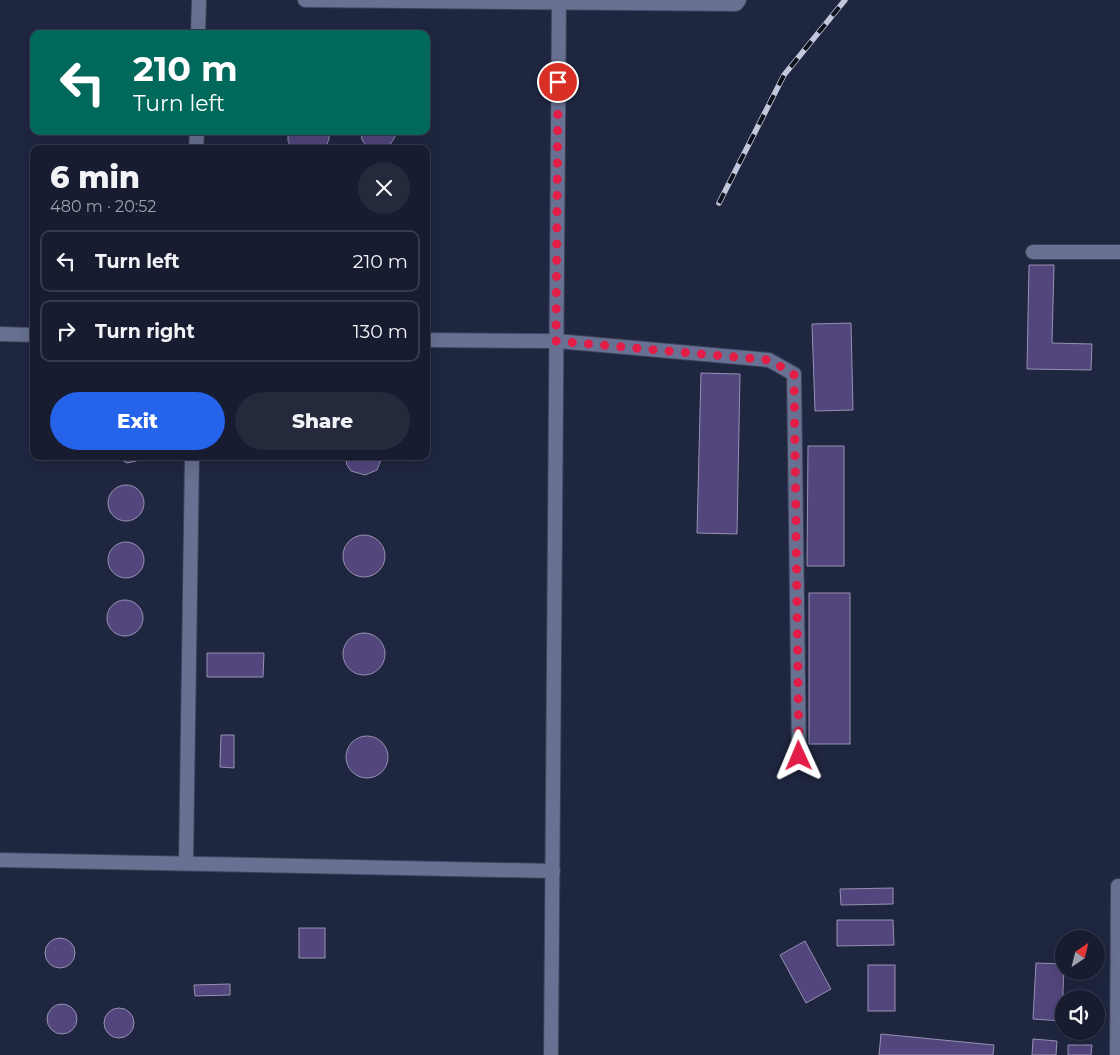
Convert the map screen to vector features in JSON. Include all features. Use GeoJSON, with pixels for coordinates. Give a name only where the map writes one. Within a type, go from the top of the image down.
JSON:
{"type":"FeatureCollection","features":[{"type":"Feature","properties":{"kind":"street"},"geometry":{"type":"LineString","coordinates":[[198,0],[198,30]]}},
{"type":"Feature","properties":{"kind":"street"},"geometry":{"type":"LineString","coordinates":[[305,0],[736,4],[739,0]]}},
{"type":"Feature","properties":{"kind":"street"},"geometry":{"type":"LineString","coordinates":[[551,1055],[559,1]]}},
{"type":"Feature","properties":{"kind":"street"},"geometry":{"type":"LineString","coordinates":[[1033,252],[1120,252]]}},
{"type":"Feature","properties":{"kind":"street"},"geometry":{"type":"LineString","coordinates":[[0,334],[30,335]]}},
{"type":"Feature","properties":{"kind":"street"},"geometry":{"type":"LineString","coordinates":[[430,340],[556,341],[769,360],[794,374],[799,756]]}},
{"type":"Feature","properties":{"kind":"street"},"geometry":{"type":"LineString","coordinates":[[186,862],[192,460]]}},
{"type":"Feature","properties":{"kind":"street"},"geometry":{"type":"LineString","coordinates":[[0,860],[186,862],[552,871]]}},
{"type":"Feature","properties":{"kind":"street"},"geometry":{"type":"LineString","coordinates":[[1117,1055],[1118,886]]}},
{"type":"Feature","properties":{"kind":"building"},"geometry":{"type":"Polygon","coordinates":[[[288,135],[329,135],[327,145],[290,145],[288,135]]]}},
{"type":"Feature","properties":{"kind":"building"},"geometry":{"type":"Polygon","coordinates":[[[361,135],[395,135],[395,137],[390,145],[366,145],[362,140],[361,135]]]}},
{"type":"Feature","properties":{"kind":"building"},"geometry":{"type":"Polygon","coordinates":[[[1029,265],[1054,265],[1052,343],[1092,344],[1091,370],[1027,369],[1029,265]]]}},
{"type":"Feature","properties":{"kind":"building"},"geometry":{"type":"Polygon","coordinates":[[[851,323],[853,410],[815,411],[812,324],[851,323]]]}},
{"type":"Feature","properties":{"kind":"building"},"geometry":{"type":"Polygon","coordinates":[[[701,373],[740,374],[737,534],[697,533],[701,373]]]}},
{"type":"Feature","properties":{"kind":"building"},"geometry":{"type":"Polygon","coordinates":[[[808,446],[844,446],[844,566],[807,566],[808,446]]]}},
{"type":"Feature","properties":{"kind":"building"},"geometry":{"type":"Polygon","coordinates":[[[122,460],[137,460],[136,461],[127,463],[122,460]]]}},
{"type":"Feature","properties":{"kind":"building"},"geometry":{"type":"Polygon","coordinates":[[[346,460],[381,460],[377,470],[365,475],[351,471],[346,460]]]}},
{"type":"Feature","properties":{"kind":"building"},"geometry":{"type":"Polygon","coordinates":[[[126,485],[139,490],[144,503],[139,516],[126,521],[113,516],[108,503],[113,490],[126,485]]]}},
{"type":"Feature","properties":{"kind":"building"},"geometry":{"type":"Polygon","coordinates":[[[364,535],[379,541],[385,556],[379,571],[364,577],[349,571],[343,556],[349,541],[364,535]]]}},
{"type":"Feature","properties":{"kind":"building"},"geometry":{"type":"Polygon","coordinates":[[[126,542],[138,548],[144,560],[138,572],[126,578],[114,572],[108,560],[114,548],[126,542]]]}},
{"type":"Feature","properties":{"kind":"building"},"geometry":{"type":"Polygon","coordinates":[[[809,593],[850,593],[850,744],[809,744],[809,593]]]}},
{"type":"Feature","properties":{"kind":"building"},"geometry":{"type":"Polygon","coordinates":[[[125,600],[138,605],[143,618],[138,631],[125,636],[112,631],[107,618],[112,605],[125,600]]]}},
{"type":"Feature","properties":{"kind":"building"},"geometry":{"type":"Polygon","coordinates":[[[364,633],[379,639],[385,654],[379,669],[364,675],[349,669],[343,654],[349,639],[364,633]]]}},
{"type":"Feature","properties":{"kind":"building"},"geometry":{"type":"Polygon","coordinates":[[[207,653],[264,653],[263,677],[207,677],[207,653]]]}},
{"type":"Feature","properties":{"kind":"building"},"geometry":{"type":"Polygon","coordinates":[[[221,735],[234,735],[234,768],[220,767],[221,735]]]}},
{"type":"Feature","properties":{"kind":"building"},"geometry":{"type":"Polygon","coordinates":[[[367,736],[382,742],[388,757],[382,772],[367,778],[352,772],[346,757],[352,742],[367,736]]]}},
{"type":"Feature","properties":{"kind":"building"},"geometry":{"type":"Polygon","coordinates":[[[893,888],[893,904],[841,905],[840,889],[893,888]]]}},
{"type":"Feature","properties":{"kind":"building"},"geometry":{"type":"Polygon","coordinates":[[[837,920],[893,920],[894,945],[837,946],[837,920]]]}},
{"type":"Feature","properties":{"kind":"building"},"geometry":{"type":"Polygon","coordinates":[[[299,928],[325,928],[325,958],[299,958],[299,928]]]}},
{"type":"Feature","properties":{"kind":"building"},"geometry":{"type":"Polygon","coordinates":[[[60,938],[66,939],[74,947],[74,959],[66,967],[60,968],[54,967],[46,959],[45,953],[46,947],[54,939],[60,938]]]}},
{"type":"Feature","properties":{"kind":"building"},"geometry":{"type":"Polygon","coordinates":[[[805,941],[831,989],[806,1003],[780,955],[805,941]]]}},
{"type":"Feature","properties":{"kind":"building"},"geometry":{"type":"Polygon","coordinates":[[[1036,963],[1055,964],[1055,980],[1063,980],[1063,990],[1055,990],[1055,1021],[1033,1019],[1036,963]]]}},
{"type":"Feature","properties":{"kind":"building"},"geometry":{"type":"Polygon","coordinates":[[[868,965],[895,965],[895,1011],[868,1011],[868,965]]]}},
{"type":"Feature","properties":{"kind":"building"},"geometry":{"type":"Polygon","coordinates":[[[230,984],[230,995],[195,996],[194,985],[230,984]]]}},
{"type":"Feature","properties":{"kind":"building"},"geometry":{"type":"Polygon","coordinates":[[[62,1004],[68,1005],[76,1013],[76,1025],[68,1033],[62,1034],[56,1033],[48,1025],[47,1019],[48,1013],[56,1005],[62,1004]]]}},
{"type":"Feature","properties":{"kind":"building"},"geometry":{"type":"Polygon","coordinates":[[[119,1008],[125,1009],[133,1017],[133,1029],[125,1037],[119,1038],[113,1037],[105,1029],[104,1023],[105,1017],[113,1009],[119,1008]]]}},
{"type":"Feature","properties":{"kind":"building"},"geometry":{"type":"Polygon","coordinates":[[[881,1034],[994,1045],[993,1055],[879,1055],[881,1034]]]}},
{"type":"Feature","properties":{"kind":"building"},"geometry":{"type":"Polygon","coordinates":[[[1033,1039],[1057,1041],[1056,1055],[1032,1055],[1033,1039]]]}},
{"type":"Feature","properties":{"kind":"building"},"geometry":{"type":"Polygon","coordinates":[[[1068,1045],[1092,1045],[1091,1055],[1068,1055],[1068,1045]]]}},
{"type":"Feature","properties":{"kind":"railway"},"geometry":{"type":"LineString","coordinates":[[719,203],[784,75],[845,0]]}},
{"type":"Feature","properties":{"kind":"route"},"geometry":{"type":"LineString","coordinates":[[558,82],[556,341],[769,360],[794,374],[799,756]]}}]}
